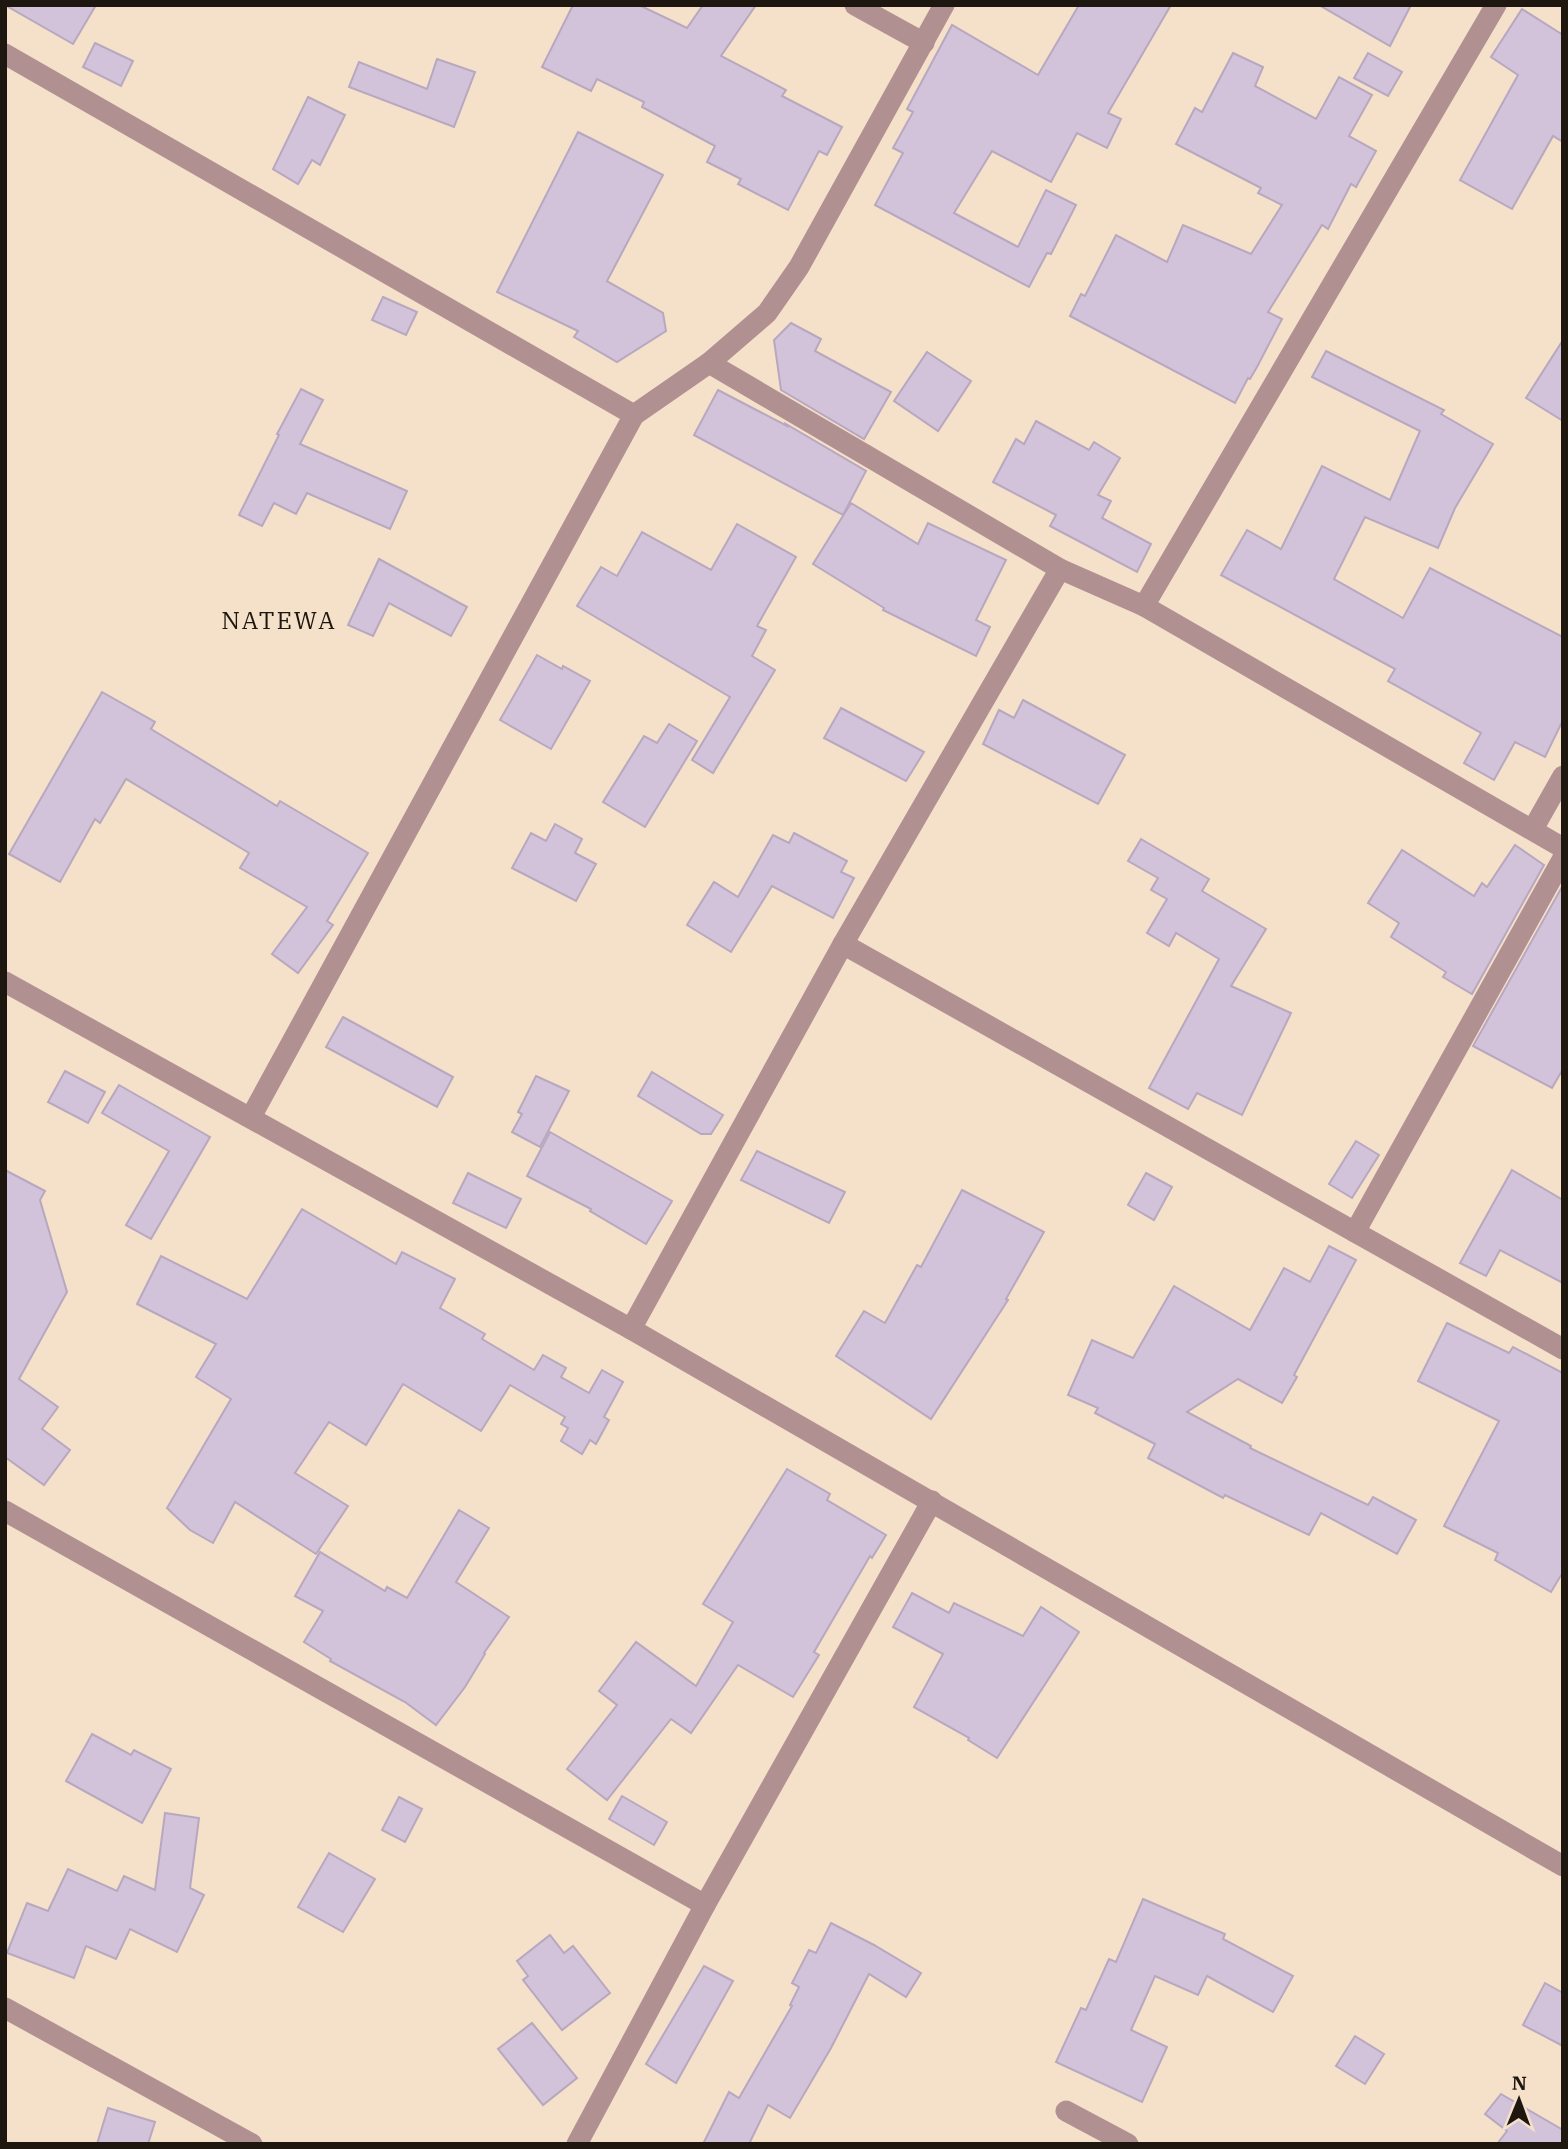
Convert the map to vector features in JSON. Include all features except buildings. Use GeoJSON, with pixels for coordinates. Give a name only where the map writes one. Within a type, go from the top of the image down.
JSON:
{"type":"FeatureCollection","features":[{"type":"Feature","properties":{"kind":"street"},"geometry":{"type":"LineString","coordinates":[[855,5],[924,43]]}},
{"type":"Feature","properties":{"kind":"street"},"geometry":{"type":"LineString","coordinates":[[251,1117],[634,415],[709,363],[766,313],[799,267],[944,5]]}},
{"type":"Feature","properties":{"kind":"street"},"geometry":{"type":"LineString","coordinates":[[1144,606],[1496,5]]}},
{"type":"Feature","properties":{"kind":"street"},"geometry":{"type":"LineString","coordinates":[[5,54],[634,415]]}},
{"type":"Feature","properties":{"kind":"street"},"geometry":{"type":"LineString","coordinates":[[709,363],[1060,569],[1144,606],[1563,848]]}},
{"type":"Feature","properties":{"kind":"street"},"geometry":{"type":"LineString","coordinates":[[631,1329],[844,944],[1060,569]]}},
{"type":"Feature","properties":{"kind":"street"},"geometry":{"type":"LineString","coordinates":[[1532,829],[1563,776]]}},
{"type":"Feature","properties":{"kind":"street"},"geometry":{"type":"LineString","coordinates":[[1355,1232],[1563,858]]}},
{"type":"Feature","properties":{"kind":"street"},"geometry":{"type":"LineString","coordinates":[[844,944],[1563,1349]]}},
{"type":"Feature","properties":{"kind":"street"},"geometry":{"type":"LineString","coordinates":[[5,982],[631,1329],[1563,1866]]}},
{"type":"Feature","properties":{"kind":"street"},"geometry":{"type":"LineString","coordinates":[[577,2144],[705,1905],[932,1501]]}},
{"type":"Feature","properties":{"kind":"street"},"geometry":{"type":"LineString","coordinates":[[5,1511],[705,1905]]}},
{"type":"Feature","properties":{"kind":"street"},"geometry":{"type":"LineString","coordinates":[[5,2008],[252,2144]]}},
{"type":"Feature","properties":{"kind":"street"},"geometry":{"type":"LineString","coordinates":[[1066,2111],[1128,2144]]}},
{"type":"Feature","properties":{"kind":"district","name":"NATEWA"},"geometry":{"type":"Point","coordinates":[279,620]}}]}
